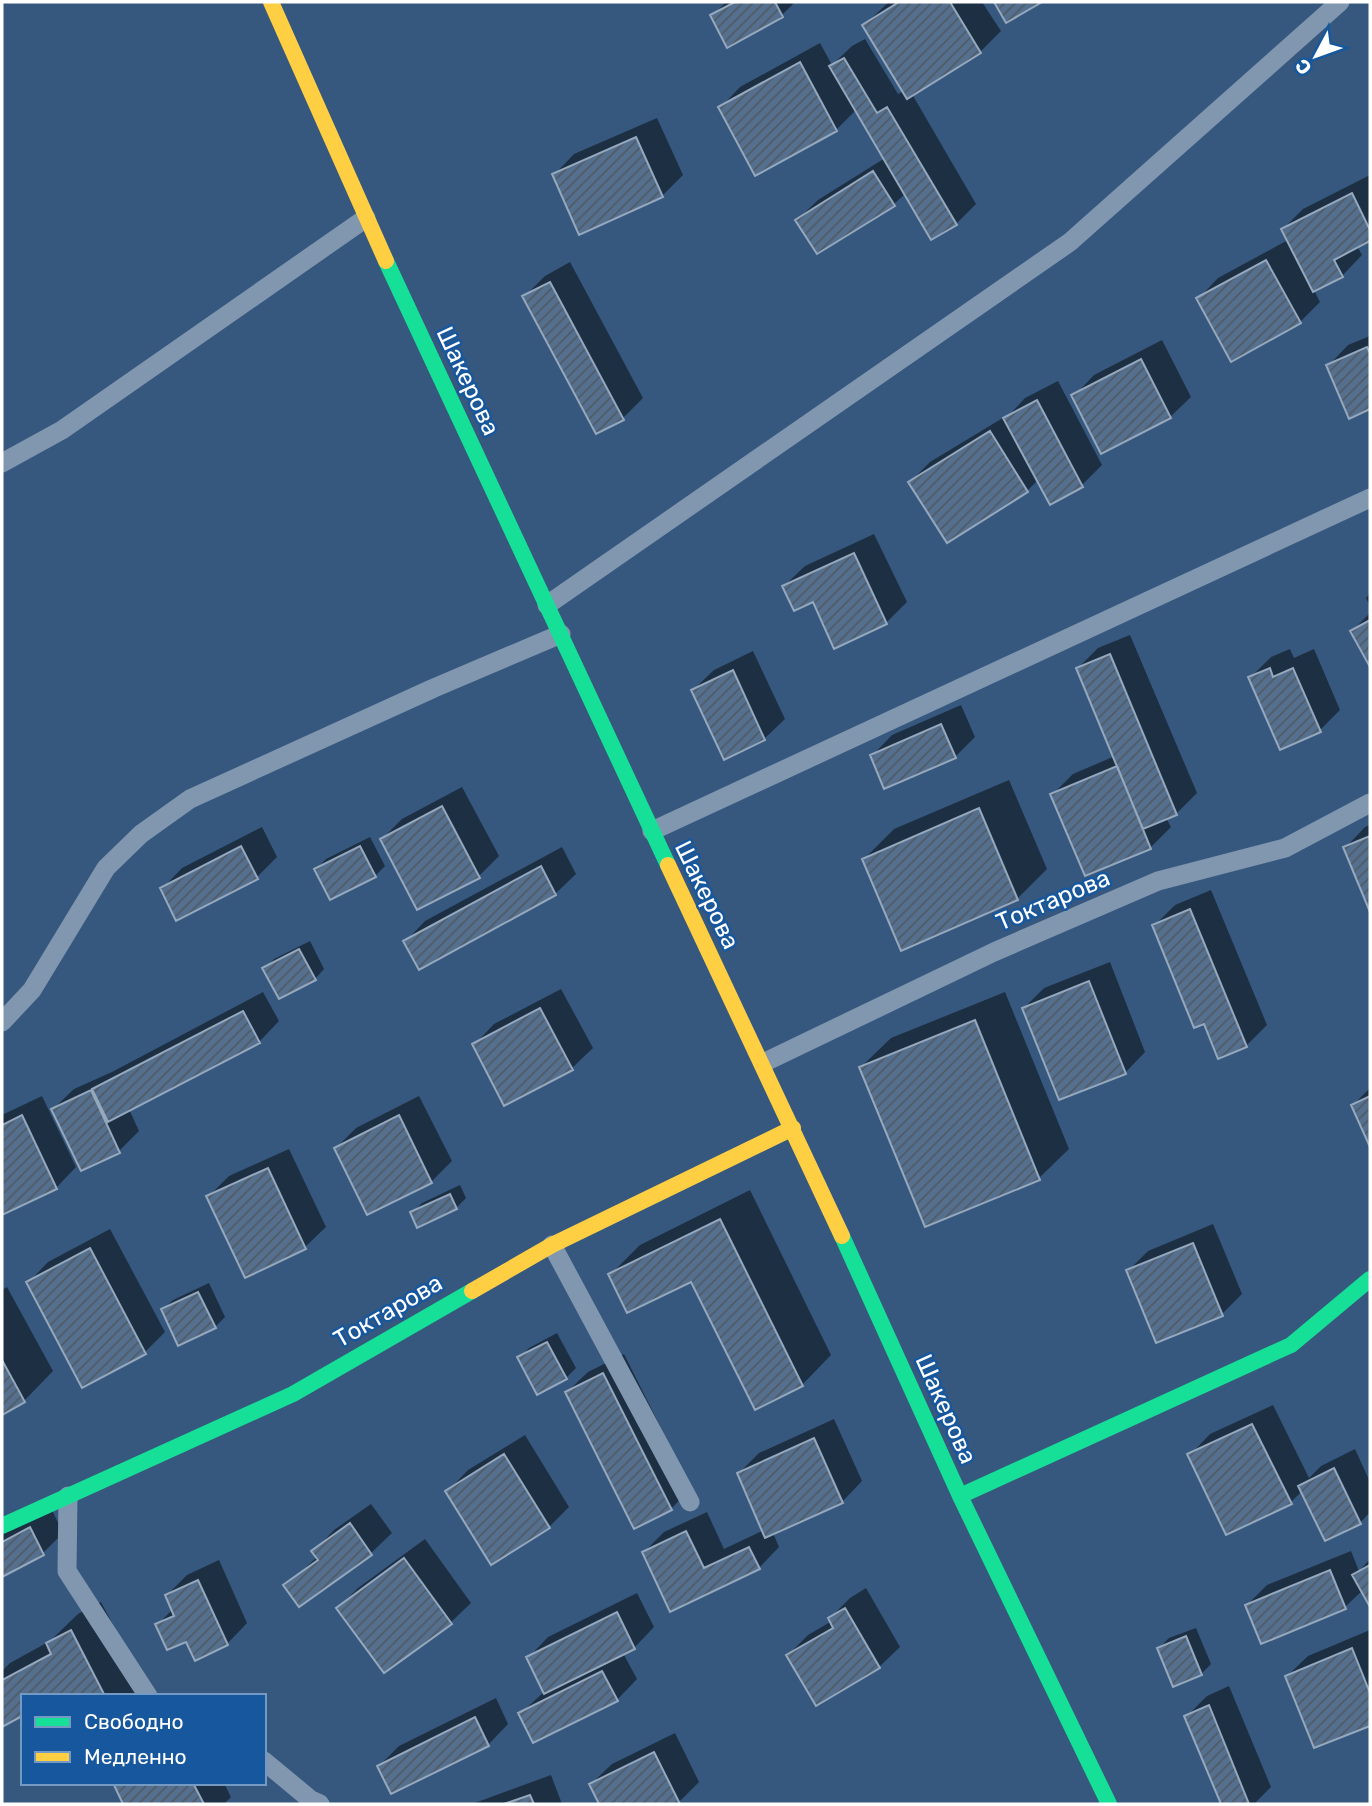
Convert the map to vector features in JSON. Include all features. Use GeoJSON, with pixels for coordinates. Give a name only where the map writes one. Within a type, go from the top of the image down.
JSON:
{"type":"FeatureCollection","features":[{"type":"Feature","properties":{"kind":"street","name":"Шакерова"},"geometry":{"type":"LineString","coordinates":[[271,2],[366,218],[763,1063],[960,1496],[1109,1804]]}},
{"type":"Feature","properties":{"kind":"street","name":"Токтарова"},"geometry":{"type":"LineString","coordinates":[[2,1526],[293,1394],[552,1245],[793,1128]]}},
{"type":"Feature","properties":{"kind":"street"},"geometry":{"type":"LineString","coordinates":[[960,1496],[1291,1345],[1370,1279]]}},
{"type":"Feature","properties":{"kind":"lane"},"geometry":{"type":"LineString","coordinates":[[547,605],[1070,242],[1340,2]]}},
{"type":"Feature","properties":{"kind":"lane"},"geometry":{"type":"LineString","coordinates":[[2,463],[62,430],[366,218]]}},
{"type":"Feature","properties":{"kind":"lane"},"geometry":{"type":"LineString","coordinates":[[652,831],[1370,498]]}},
{"type":"Feature","properties":{"kind":"lane"},"geometry":{"type":"LineString","coordinates":[[2,1022],[32,990],[106,868],[141,834],[190,799],[434,688],[561,634]]}},
{"type":"Feature","properties":{"kind":"lane","name":"Токтарова"},"geometry":{"type":"LineString","coordinates":[[763,1063],[994,952],[1158,881],[1285,848],[1370,803]]}},
{"type":"Feature","properties":{"kind":"lane"},"geometry":{"type":"LineString","coordinates":[[552,1245],[690,1502]]}},
{"type":"Feature","properties":{"kind":"lane"},"geometry":{"type":"LineString","coordinates":[[68,1496],[67,1571],[147,1694]]}},
{"type":"Feature","properties":{"kind":"lane"},"geometry":{"type":"LineString","coordinates":[[266,1763],[311,1800],[320,1804]]}},
{"type":"Feature","properties":{"kind":"building"},"geometry":{"type":"Polygon","coordinates":[[[735,2],[775,2],[783,17],[727,48],[710,15],[735,2]]]}},
{"type":"Feature","properties":{"kind":"building"},"geometry":{"type":"Polygon","coordinates":[[[899,2],[950,2],[981,53],[907,99],[862,25],[899,2]]]}},
{"type":"Feature","properties":{"kind":"building"},"geometry":{"type":"Polygon","coordinates":[[[994,2],[1042,2],[1006,23],[994,2]]]}},
{"type":"Feature","properties":{"kind":"building"},"geometry":{"type":"Polygon","coordinates":[[[844,58],[877,113],[887,107],[957,225],[931,240],[829,66],[844,58]]]}},
{"type":"Feature","properties":{"kind":"building"},"geometry":{"type":"Polygon","coordinates":[[[800,62],[837,131],[755,176],[718,107],[800,62]]]}},
{"type":"Feature","properties":{"kind":"building"},"geometry":{"type":"Polygon","coordinates":[[[636,137],[663,197],[579,235],[552,174],[636,137]]]}},
{"type":"Feature","properties":{"kind":"building"},"geometry":{"type":"Polygon","coordinates":[[[873,171],[895,206],[817,254],[795,220],[873,171]]]}},
{"type":"Feature","properties":{"kind":"building"},"geometry":{"type":"Polygon","coordinates":[[[1352,193],[1370,230],[1370,241],[1334,260],[1343,277],[1313,292],[1281,229],[1352,193]]]}},
{"type":"Feature","properties":{"kind":"building"},"geometry":{"type":"Polygon","coordinates":[[[1266,260],[1301,323],[1231,362],[1196,298],[1266,260]]]}},
{"type":"Feature","properties":{"kind":"building"},"geometry":{"type":"Polygon","coordinates":[[[550,282],[624,420],[596,434],[522,296],[550,282]]]}},
{"type":"Feature","properties":{"kind":"building"},"geometry":{"type":"Polygon","coordinates":[[[1367,347],[1370,353],[1370,409],[1349,419],[1326,365],[1367,347]]]}},
{"type":"Feature","properties":{"kind":"building"},"geometry":{"type":"Polygon","coordinates":[[[1141,359],[1171,418],[1101,454],[1071,395],[1141,359]]]}},
{"type":"Feature","properties":{"kind":"building"},"geometry":{"type":"Polygon","coordinates":[[[1037,400],[1083,487],[1050,505],[1003,418],[1037,400]]]}},
{"type":"Feature","properties":{"kind":"building"},"geometry":{"type":"Polygon","coordinates":[[[990,431],[1028,492],[947,543],[908,482],[990,431]]]}},
{"type":"Feature","properties":{"kind":"building"},"geometry":{"type":"Polygon","coordinates":[[[854,553],[887,624],[834,649],[813,602],[794,611],[782,586],[854,553]]]}},
{"type":"Feature","properties":{"kind":"building"},"geometry":{"type":"Polygon","coordinates":[[[1370,620],[1370,667],[1350,631],[1370,620]]]}},
{"type":"Feature","properties":{"kind":"building"},"geometry":{"type":"Polygon","coordinates":[[[1110,654],[1177,815],[1143,829],[1076,668],[1110,654]]]}},
{"type":"Feature","properties":{"kind":"building"},"geometry":{"type":"Polygon","coordinates":[[[1270,668],[1273,677],[1293,668],[1321,732],[1280,750],[1248,677],[1270,668]]]}},
{"type":"Feature","properties":{"kind":"building"},"geometry":{"type":"Polygon","coordinates":[[[733,670],[765,740],[724,760],[691,690],[733,670]]]}},
{"type":"Feature","properties":{"kind":"building"},"geometry":{"type":"Polygon","coordinates":[[[941,724],[956,758],[884,789],[870,755],[941,724]]]}},
{"type":"Feature","properties":{"kind":"building"},"geometry":{"type":"Polygon","coordinates":[[[1117,766],[1151,849],[1085,876],[1050,794],[1117,766]]]}},
{"type":"Feature","properties":{"kind":"building"},"geometry":{"type":"Polygon","coordinates":[[[442,806],[480,878],[417,910],[380,839],[442,806]]]}},
{"type":"Feature","properties":{"kind":"building"},"geometry":{"type":"Polygon","coordinates":[[[979,808],[1018,900],[901,951],[862,859],[979,808]]]}},
{"type":"Feature","properties":{"kind":"building"},"geometry":{"type":"Polygon","coordinates":[[[1370,836],[1370,912],[1343,847],[1370,836]]]}},
{"type":"Feature","properties":{"kind":"building"},"geometry":{"type":"Polygon","coordinates":[[[241,846],[258,879],[176,921],[160,888],[241,846]]]}},
{"type":"Feature","properties":{"kind":"building"},"geometry":{"type":"Polygon","coordinates":[[[360,846],[376,877],[330,900],[314,869],[360,846]]]}},
{"type":"Feature","properties":{"kind":"building"},"geometry":{"type":"Polygon","coordinates":[[[541,866],[556,895],[419,970],[403,941],[541,866]]]}},
{"type":"Feature","properties":{"kind":"building"},"geometry":{"type":"Polygon","coordinates":[[[1190,909],[1247,1047],[1218,1059],[1204,1024],[1194,1028],[1152,925],[1190,909]]]}},
{"type":"Feature","properties":{"kind":"building"},"geometry":{"type":"Polygon","coordinates":[[[299,949],[316,980],[279,999],[262,968],[299,949]]]}},
{"type":"Feature","properties":{"kind":"building"},"geometry":{"type":"Polygon","coordinates":[[[1089,981],[1126,1074],[1059,1100],[1022,1008],[1089,981]]]}},
{"type":"Feature","properties":{"kind":"building"},"geometry":{"type":"Polygon","coordinates":[[[540,1008],[573,1070],[504,1106],[472,1044],[540,1008]]]}},
{"type":"Feature","properties":{"kind":"building"},"geometry":{"type":"Polygon","coordinates":[[[243,1011],[260,1043],[108,1122],[92,1089],[243,1011]]]}},
{"type":"Feature","properties":{"kind":"building"},"geometry":{"type":"Polygon","coordinates":[[[975,1020],[1040,1180],[925,1227],[859,1067],[975,1020]]]}},
{"type":"Feature","properties":{"kind":"building"},"geometry":{"type":"Polygon","coordinates":[[[91,1090],[120,1153],[81,1171],[51,1109],[91,1090]]]}},
{"type":"Feature","properties":{"kind":"building"},"geometry":{"type":"Polygon","coordinates":[[[1370,1096],[1370,1147],[1351,1105],[1370,1096]]]}},
{"type":"Feature","properties":{"kind":"building"},"geometry":{"type":"Polygon","coordinates":[[[22,1115],[57,1189],[2,1215],[2,1125],[22,1115]]]}},
{"type":"Feature","properties":{"kind":"building"},"geometry":{"type":"Polygon","coordinates":[[[399,1115],[432,1183],[367,1215],[334,1148],[399,1115]]]}},
{"type":"Feature","properties":{"kind":"building"},"geometry":{"type":"Polygon","coordinates":[[[268,1168],[306,1249],[245,1278],[206,1196],[268,1168]]]}},
{"type":"Feature","properties":{"kind":"building"},"geometry":{"type":"Polygon","coordinates":[[[450,1194],[457,1209],[417,1228],[410,1212],[450,1194]]]}},
{"type":"Feature","properties":{"kind":"building"},"geometry":{"type":"Polygon","coordinates":[[[720,1219],[803,1386],[755,1410],[691,1282],[627,1313],[608,1274],[720,1219]]]}},
{"type":"Feature","properties":{"kind":"building"},"geometry":{"type":"Polygon","coordinates":[[[1193,1243],[1223,1316],[1156,1343],[1126,1270],[1193,1243]]]}},
{"type":"Feature","properties":{"kind":"building"},"geometry":{"type":"Polygon","coordinates":[[[90,1248],[146,1354],[82,1388],[26,1282],[90,1248]]]}},
{"type":"Feature","properties":{"kind":"building"},"geometry":{"type":"Polygon","coordinates":[[[198,1292],[216,1328],[178,1346],[161,1309],[198,1292]]]}},
{"type":"Feature","properties":{"kind":"building"},"geometry":{"type":"Polygon","coordinates":[[[547,1342],[567,1379],[537,1395],[517,1357],[547,1342]]]}},
{"type":"Feature","properties":{"kind":"building"},"geometry":{"type":"Polygon","coordinates":[[[2,1360],[25,1402],[2,1415],[2,1360]]]}},
{"type":"Feature","properties":{"kind":"building"},"geometry":{"type":"Polygon","coordinates":[[[603,1373],[672,1510],[634,1529],[565,1392],[603,1373]]]}},
{"type":"Feature","properties":{"kind":"building"},"geometry":{"type":"Polygon","coordinates":[[[1252,1424],[1292,1504],[1226,1535],[1187,1454],[1252,1424]]]}},
{"type":"Feature","properties":{"kind":"building"},"geometry":{"type":"Polygon","coordinates":[[[814,1438],[843,1503],[765,1538],[737,1473],[814,1438]]]}},
{"type":"Feature","properties":{"kind":"building"},"geometry":{"type":"Polygon","coordinates":[[[504,1454],[550,1528],[491,1565],[445,1491],[504,1454]]]}},
{"type":"Feature","properties":{"kind":"building"},"geometry":{"type":"Polygon","coordinates":[[[1334,1468],[1361,1524],[1325,1541],[1298,1486],[1334,1468]]]}},
{"type":"Feature","properties":{"kind":"building"},"geometry":{"type":"Polygon","coordinates":[[[350,1523],[372,1555],[299,1607],[283,1585],[318,1560],[311,1551],[350,1523]]]}},
{"type":"Feature","properties":{"kind":"building"},"geometry":{"type":"Polygon","coordinates":[[[30,1527],[44,1555],[2,1577],[2,1542],[30,1527]]]}},
{"type":"Feature","properties":{"kind":"building"},"geometry":{"type":"Polygon","coordinates":[[[686,1531],[704,1568],[749,1547],[760,1569],[670,1612],[642,1552],[686,1531]]]}},
{"type":"Feature","properties":{"kind":"building"},"geometry":{"type":"Polygon","coordinates":[[[404,1558],[452,1624],[384,1673],[336,1608],[404,1558]]]}},
{"type":"Feature","properties":{"kind":"building"},"geometry":{"type":"Polygon","coordinates":[[[1370,1565],[1370,1607],[1352,1575],[1370,1565]]]}},
{"type":"Feature","properties":{"kind":"building"},"geometry":{"type":"Polygon","coordinates":[[[1330,1570],[1346,1609],[1261,1644],[1245,1605],[1330,1570]]]}},
{"type":"Feature","properties":{"kind":"building"},"geometry":{"type":"Polygon","coordinates":[[[198,1580],[228,1645],[195,1661],[186,1642],[167,1650],[155,1624],[174,1616],[165,1595],[198,1580]]]}},
{"type":"Feature","properties":{"kind":"building"},"geometry":{"type":"Polygon","coordinates":[[[845,1608],[880,1668],[816,1706],[786,1655],[833,1628],[828,1618],[845,1608]]]}},
{"type":"Feature","properties":{"kind":"building"},"geometry":{"type":"Polygon","coordinates":[[[617,1612],[635,1649],[544,1694],[526,1657],[617,1612]]]}},
{"type":"Feature","properties":{"kind":"building"},"geometry":{"type":"Polygon","coordinates":[[[71,1630],[104,1694],[21,1694],[21,1717],[2,1727],[2,1680],[51,1654],[46,1643],[71,1630]]]}},
{"type":"Feature","properties":{"kind":"building"},"geometry":{"type":"Polygon","coordinates":[[[1186,1636],[1202,1675],[1173,1687],[1157,1648],[1186,1636]]]}},
{"type":"Feature","properties":{"kind":"building"},"geometry":{"type":"Polygon","coordinates":[[[1352,1648],[1370,1693],[1370,1726],[1314,1748],[1285,1676],[1352,1648]]]}},
{"type":"Feature","properties":{"kind":"building"},"geometry":{"type":"Polygon","coordinates":[[[602,1671],[618,1701],[533,1743],[518,1713],[602,1671]]]}},
{"type":"Feature","properties":{"kind":"building"},"geometry":{"type":"Polygon","coordinates":[[[1209,1705],[1249,1804],[1221,1804],[1184,1716],[1209,1705]]]}},
{"type":"Feature","properties":{"kind":"building"},"geometry":{"type":"Polygon","coordinates":[[[475,1717],[489,1746],[391,1794],[377,1766],[475,1717]]]}},
{"type":"Feature","properties":{"kind":"building"},"geometry":{"type":"Polygon","coordinates":[[[654,1752],[680,1804],[599,1804],[589,1784],[654,1752]]]}},
{"type":"Feature","properties":{"kind":"building"},"geometry":{"type":"Polygon","coordinates":[[[114,1785],[194,1785],[204,1804],[123,1804],[114,1785]]]}},
{"type":"Feature","properties":{"kind":"building"},"geometry":{"type":"Polygon","coordinates":[[[530,1795],[534,1804],[504,1804],[530,1795]]]}},
{"type":"Feature","properties":{"kind":"traffic: fast"},"geometry":{"type":"LineString","coordinates":[[386,261],[668,865]]}},
{"type":"Feature","properties":{"kind":"traffic: fast"},"geometry":{"type":"LineString","coordinates":[[842,1236],[960,1496],[1109,1804]]}},
{"type":"Feature","properties":{"kind":"traffic: fast"},"geometry":{"type":"LineString","coordinates":[[960,1496],[1291,1345],[1370,1279]]}},
{"type":"Feature","properties":{"kind":"traffic: fast"},"geometry":{"type":"LineString","coordinates":[[2,1526],[293,1394],[472,1291]]}},
{"type":"Feature","properties":{"kind":"traffic: slow"},"geometry":{"type":"LineString","coordinates":[[271,2],[386,261]]}},
{"type":"Feature","properties":{"kind":"traffic: slow"},"geometry":{"type":"LineString","coordinates":[[668,865],[842,1236]]}},
{"type":"Feature","properties":{"kind":"traffic: slow"},"geometry":{"type":"LineString","coordinates":[[472,1291],[552,1245],[793,1128]]}}]}
